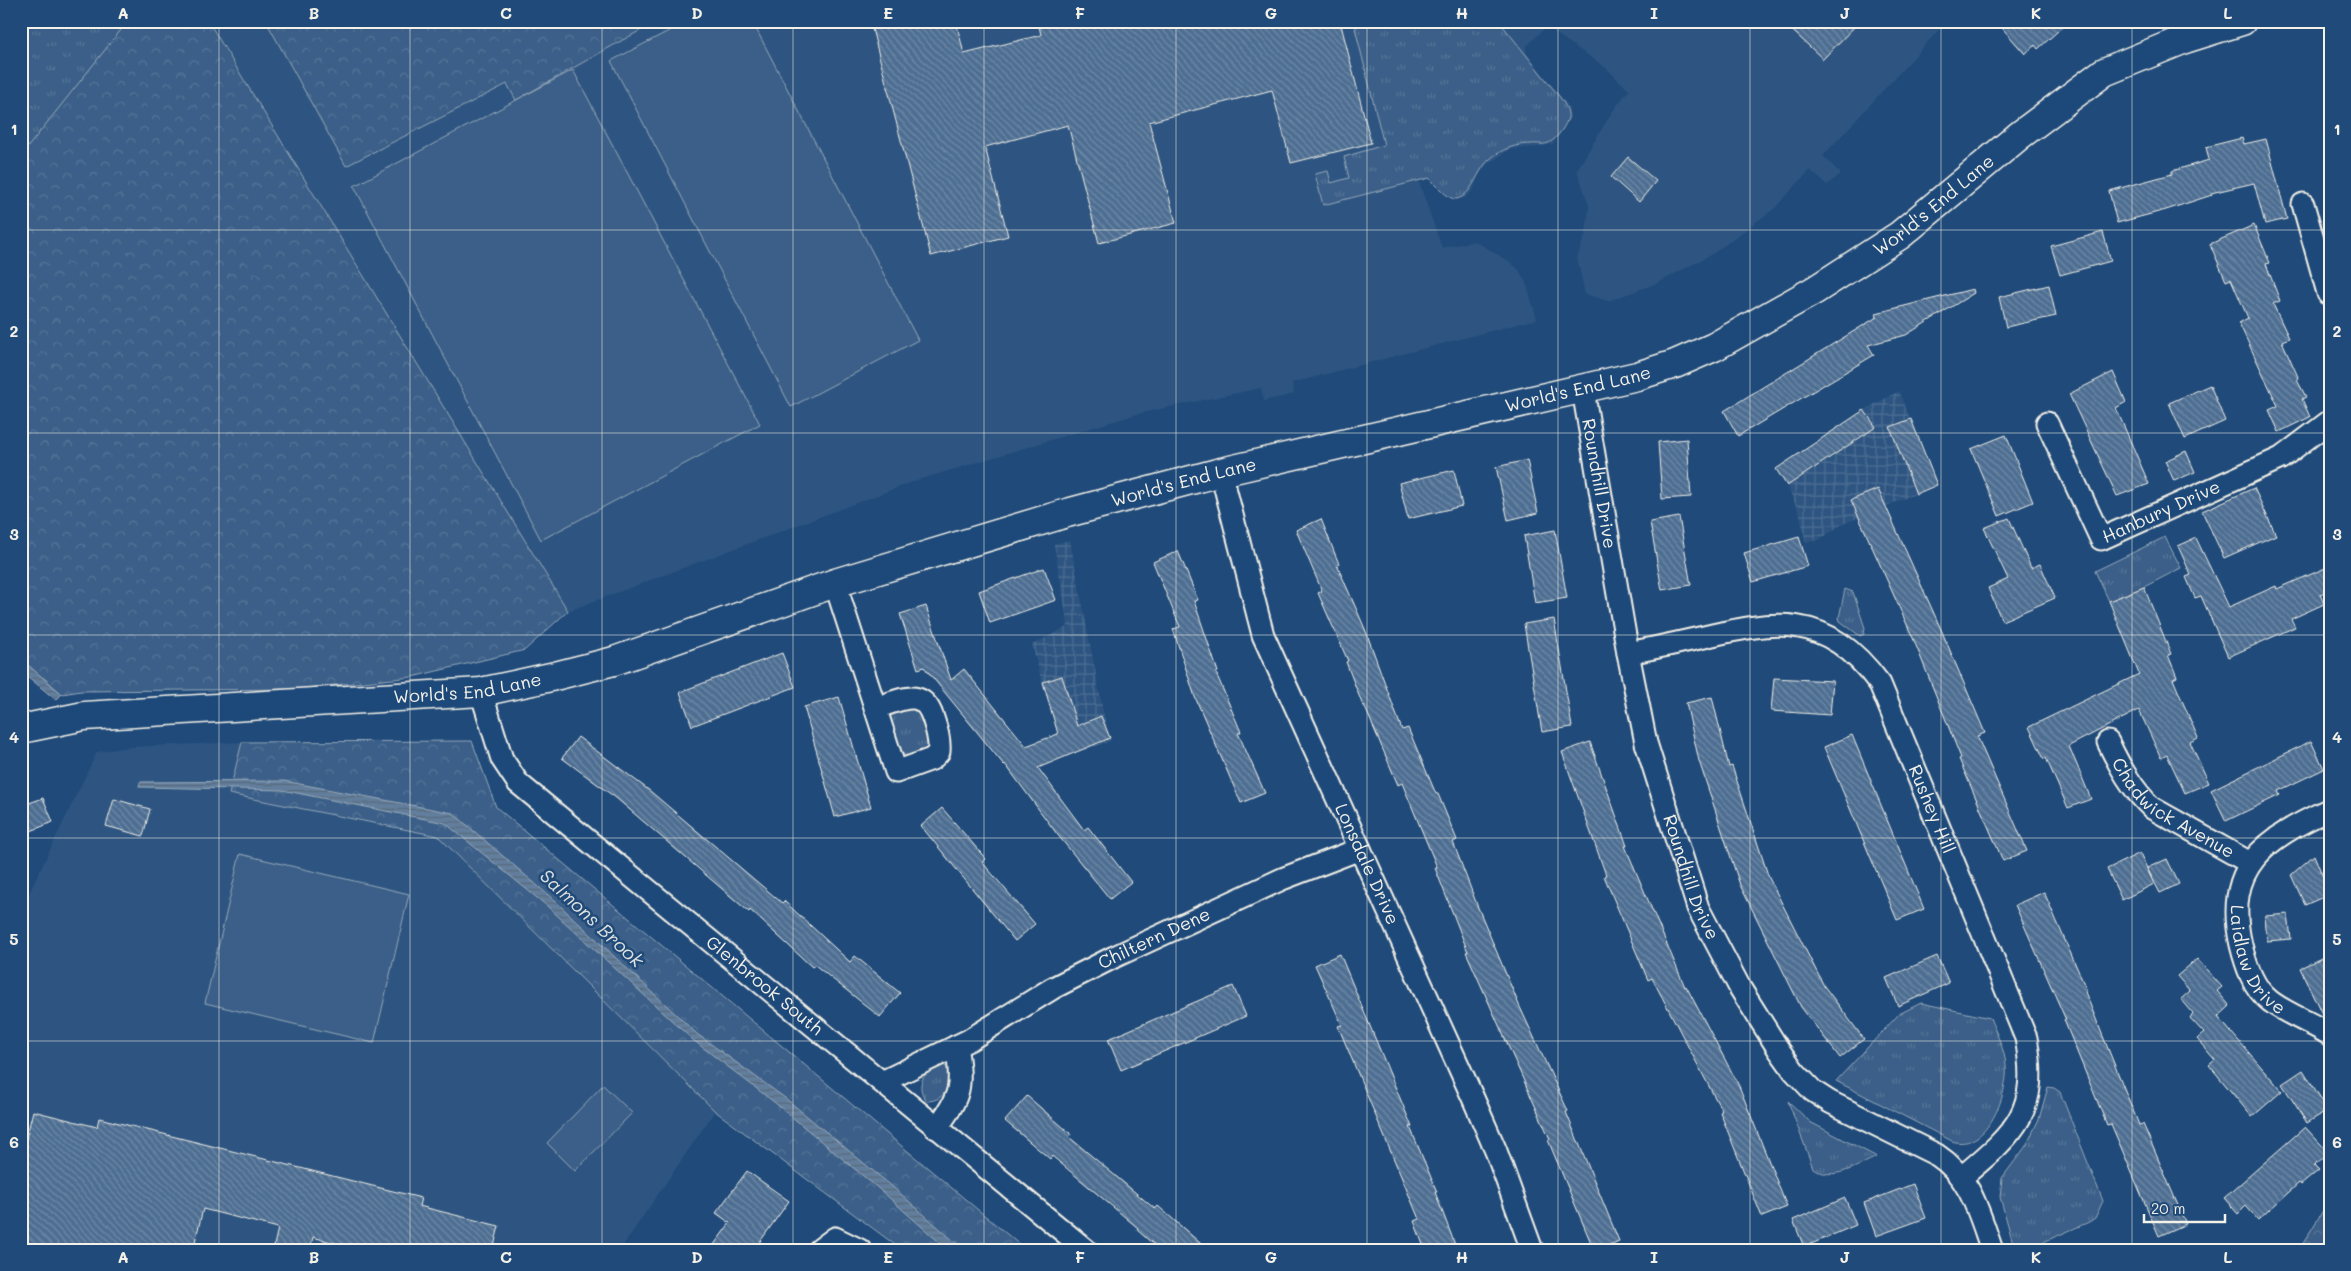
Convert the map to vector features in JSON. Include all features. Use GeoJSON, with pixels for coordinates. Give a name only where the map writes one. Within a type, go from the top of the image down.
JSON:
{"type":"FeatureCollection","features":[{"type":"Feature","properties":{"kind":"street","name":"World's End Lane"},"geometry":{"type":"LineString","coordinates":[[21,729],[84,716],[481,692],[614,661],[835,583],[1061,515],[1221,472],[1583,390],[1675,364],[1723,342],[1815,290],[1900,235],[2020,135],[2104,72],[2185,39],[2242,21]]}},
{"type":"Feature","properties":{"kind":"street"},"geometry":{"type":"LineString","coordinates":[[2303,204],[2329,296]]}},
{"type":"Feature","properties":{"kind":"street","name":"Roundhill Drive"},"geometry":{"type":"LineString","coordinates":[[1583,390],[1628,653],[1646,743],[1698,908],[1740,988],[1794,1071],[1813,1091],[1830,1102],[1937,1155],[1952,1165],[1962,1177],[1975,1200],[1992,1250]]}},
{"type":"Feature","properties":{"kind":"street","name":"Hanbury Drive"},"geometry":{"type":"LineString","coordinates":[[2047,423],[2101,539],[2281,458],[2330,421]]}},
{"type":"Feature","properties":{"kind":"street","name":"Lonsdale Drive"},"geometry":{"type":"LineString","coordinates":[[1221,472],[1263,635],[1474,1098],[1496,1151],[1532,1250]]}},
{"type":"Feature","properties":{"kind":"street"},"geometry":{"type":"LineString","coordinates":[[835,583],[875,708]]}},
{"type":"Feature","properties":{"kind":"street","name":"Rushey Hill"},"geometry":{"type":"LineString","coordinates":[[1628,653],[1760,625],[1794,625],[1817,631],[1849,649],[1880,684],[2026,1038],[2030,1063],[2026,1099],[2019,1121],[2003,1142],[1962,1177]]}},
{"type":"Feature","properties":{"kind":"street","name":"Glenbrook South"},"geometry":{"type":"LineString","coordinates":[[481,692],[502,759],[518,783],[1086,1250]]}},
{"type":"Feature","properties":{"kind":"street","name":"Chadwick Avenue"},"geometry":{"type":"LineString","coordinates":[[2108,742],[2124,774],[2140,796],[2152,808],[2250,864]]}},
{"type":"Feature","properties":{"kind":"street","name":"Laidlaw Drive"},"geometry":{"type":"LineString","coordinates":[[2330,809],[2274,838],[2250,864],[2240,886],[2236,907],[2238,933],[2246,965],[2256,984],[2270,1001],[2330,1035]]}},
{"type":"Feature","properties":{"kind":"street","name":"Chiltern Dene"},"geometry":{"type":"LineString","coordinates":[[882,1082],[956,1046],[1053,988],[1114,957],[1265,886],[1360,849]]}},
{"type":"Feature","properties":{"kind":"street"},"geometry":{"type":"LineString","coordinates":[[936,1128],[953,1108],[958,1093],[960,1069],[956,1046]]}},
{"type":"Feature","properties":{"kind":"street"},"geometry":{"type":"LineString","coordinates":[[827,1244],[860,1250]]}},
{"type":"Feature","properties":{"kind":"shaded area"},"geometry":{"type":"Polygon","coordinates":[[[208,21],[1947,21],[1823,156],[1841,174],[1827,185],[1810,170],[1775,208],[1714,253],[1658,283],[1608,301],[1585,294],[1577,258],[1586,233],[1589,206],[1577,170],[1612,112],[1629,90],[1605,67],[1546,27],[1526,47],[1527,53],[1569,107],[1570,118],[1553,144],[1511,149],[1488,164],[1479,175],[1473,190],[1465,198],[1456,200],[1429,179],[1419,182],[1442,248],[1475,241],[1510,262],[1519,270],[1526,282],[1537,319],[1292,383],[1294,394],[1264,401],[1261,388],[1141,413],[918,480],[568,611],[208,21]]]}},
{"type":"Feature","properties":{"kind":"shaded area"},"geometry":{"type":"Polygon","coordinates":[[[1899,391],[1937,485],[1841,525],[1819,540],[1806,543],[1800,515],[1787,486],[1776,469],[1864,410],[1899,391]]]}},
{"type":"Feature","properties":{"kind":"shaded area"},"geometry":{"type":"Polygon","coordinates":[[[1070,540],[1104,716],[1111,741],[1066,756],[1048,704],[1032,645],[1068,626],[1054,544],[1070,540]]]}},
{"type":"Feature","properties":{"kind":"shaded area"},"geometry":{"type":"Polygon","coordinates":[[[21,659],[62,694],[56,700],[21,671],[21,659]]]}},
{"type":"Feature","properties":{"kind":"shaded area"},"geometry":{"type":"Polygon","coordinates":[[[242,742],[229,794],[438,836],[715,1111],[620,1250],[21,1250],[21,910],[97,752],[130,747],[242,742]]]}},
{"type":"Feature","properties":{"kind":"shaded area"},"geometry":{"type":"Polygon","coordinates":[[[284,781],[453,813],[554,900],[697,1034],[785,1098],[894,1188],[964,1250],[948,1250],[886,1195],[774,1102],[693,1040],[547,906],[445,823],[282,790],[139,787],[140,782],[284,781]]]}},
{"type":"Feature","properties":{"kind":"green space"},"geometry":{"type":"Polygon","coordinates":[[[21,21],[128,21],[21,157],[21,21]]]}},
{"type":"Feature","properties":{"kind":"green space"},"geometry":{"type":"Polygon","coordinates":[[[128,21],[208,21],[568,611],[525,650],[412,677],[295,689],[81,691],[62,694],[44,678],[21,670],[21,149],[27,148],[128,21]]]}},
{"type":"Feature","properties":{"kind":"green space"},"geometry":{"type":"Polygon","coordinates":[[[266,21],[658,21],[516,100],[507,84],[346,166],[266,21]]]}},
{"type":"Feature","properties":{"kind":"green space"},"geometry":{"type":"Polygon","coordinates":[[[688,21],[752,21],[918,340],[791,407],[611,61],[688,21]]]}},
{"type":"Feature","properties":{"kind":"green space"},"geometry":{"type":"Polygon","coordinates":[[[1367,21],[1499,21],[1562,100],[1568,113],[1568,118],[1561,132],[1548,143],[1514,146],[1494,156],[1485,164],[1466,193],[1456,199],[1446,194],[1429,178],[1323,205],[1315,174],[1328,171],[1331,183],[1349,178],[1344,157],[1384,145],[1355,28],[1367,21]]]}},
{"type":"Feature","properties":{"kind":"green space"},"geometry":{"type":"Polygon","coordinates":[[[573,70],[760,424],[541,540],[354,186],[573,70]]]}},
{"type":"Feature","properties":{"kind":"green space"},"geometry":{"type":"Polygon","coordinates":[[[2165,537],[2181,568],[2144,587],[2109,601],[2095,571],[2165,537]]]}},
{"type":"Feature","properties":{"kind":"green space"},"geometry":{"type":"Polygon","coordinates":[[[1845,589],[1853,592],[1865,628],[1864,634],[1860,636],[1840,621],[1839,618],[1845,589]]]}},
{"type":"Feature","properties":{"kind":"green space"},"geometry":{"type":"Polygon","coordinates":[[[907,707],[920,708],[931,745],[907,756],[901,753],[890,718],[892,712],[907,707]]]}},
{"type":"Feature","properties":{"kind":"green space"},"geometry":{"type":"Polygon","coordinates":[[[472,741],[496,807],[1026,1250],[902,1250],[715,1111],[438,836],[229,794],[242,742],[472,741]]]}},
{"type":"Feature","properties":{"kind":"green space"},"geometry":{"type":"Polygon","coordinates":[[[240,854],[409,894],[374,1043],[205,1003],[240,854]]]}},
{"type":"Feature","properties":{"kind":"green space"},"geometry":{"type":"Polygon","coordinates":[[[1921,1003],[1990,1018],[2002,1048],[2006,1066],[2006,1077],[2004,1090],[1993,1118],[1976,1138],[1964,1142],[1952,1141],[1836,1081],[1899,1014],[1921,1003]]]}},
{"type":"Feature","properties":{"kind":"green space"},"geometry":{"type":"Polygon","coordinates":[[[943,1065],[950,1069],[946,1091],[938,1098],[927,1101],[921,1089],[923,1078],[931,1069],[943,1065]]]}},
{"type":"Feature","properties":{"kind":"green space"},"geometry":{"type":"Polygon","coordinates":[[[603,1085],[632,1113],[575,1171],[547,1143],[603,1085]]]}},
{"type":"Feature","properties":{"kind":"green space"},"geometry":{"type":"Polygon","coordinates":[[[2048,1087],[2060,1092],[2103,1201],[2095,1218],[2089,1222],[2025,1250],[2015,1250],[2000,1197],[2002,1178],[2026,1146],[2039,1119],[2048,1087]]]}},
{"type":"Feature","properties":{"kind":"green space"},"geometry":{"type":"Polygon","coordinates":[[[1788,1101],[1810,1122],[1877,1157],[1837,1173],[1828,1174],[1813,1168],[1788,1101]]]}},
{"type":"Feature","properties":{"kind":"green space"},"geometry":{"type":"Polygon","coordinates":[[[2330,1199],[2330,1250],[2299,1250],[2330,1199]]]}},
{"type":"Feature","properties":{"kind":"building"},"geometry":{"type":"Polygon","coordinates":[[[870,21],[956,21],[964,54],[1041,35],[1038,21],[1340,21],[1371,143],[1291,163],[1272,90],[1149,122],[1176,223],[1099,243],[1068,125],[985,147],[1008,236],[931,256],[870,21]]]}},
{"type":"Feature","properties":{"kind":"building"},"geometry":{"type":"Polygon","coordinates":[[[1782,21],[1860,21],[1823,59],[1782,21]]]}},
{"type":"Feature","properties":{"kind":"building"},"geometry":{"type":"Polygon","coordinates":[[[1996,21],[2069,21],[2038,49],[2035,45],[2025,54],[1996,21]]]}},
{"type":"Feature","properties":{"kind":"building"},"geometry":{"type":"Polygon","coordinates":[[[2242,138],[2244,144],[2266,139],[2287,219],[2265,224],[2254,183],[2211,193],[2212,195],[2166,210],[2117,223],[2109,191],[2172,174],[2172,171],[2209,160],[2206,147],[2242,138]]]}},
{"type":"Feature","properties":{"kind":"building"},"geometry":{"type":"Polygon","coordinates":[[[1628,157],[1656,181],[1639,202],[1611,177],[1628,157]]]}},
{"type":"Feature","properties":{"kind":"building"},"geometry":{"type":"Polygon","coordinates":[[[2254,225],[2270,263],[2266,264],[2280,301],[2273,304],[2289,338],[2282,341],[2299,379],[2297,380],[2306,397],[2302,399],[2310,417],[2279,432],[2269,410],[2278,406],[2239,323],[2248,318],[2231,279],[2226,281],[2210,244],[2254,225]]]}},
{"type":"Feature","properties":{"kind":"building"},"geometry":{"type":"Polygon","coordinates":[[[2103,232],[2111,261],[2060,275],[2051,246],[2103,232]]]}},
{"type":"Feature","properties":{"kind":"building"},"geometry":{"type":"Polygon","coordinates":[[[2049,285],[2056,316],[2006,327],[1999,297],[2049,285]]]}},
{"type":"Feature","properties":{"kind":"building"},"geometry":{"type":"Polygon","coordinates":[[[1973,289],[1974,293],[1906,335],[1868,345],[1874,355],[1738,436],[1724,411],[1877,317],[1876,313],[1973,289]]]}},
{"type":"Feature","properties":{"kind":"building"},"geometry":{"type":"Polygon","coordinates":[[[2113,372],[2126,402],[2116,408],[2149,484],[2117,496],[2069,394],[2113,372]]]}},
{"type":"Feature","properties":{"kind":"building"},"geometry":{"type":"Polygon","coordinates":[[[2210,385],[2225,421],[2185,439],[2169,403],[2210,385]]]}},
{"type":"Feature","properties":{"kind":"building"},"geometry":{"type":"Polygon","coordinates":[[[1864,410],[1876,427],[1787,486],[1776,469],[1864,410]]]}},
{"type":"Feature","properties":{"kind":"building"},"geometry":{"type":"Polygon","coordinates":[[[1911,419],[1937,485],[1916,494],[1890,427],[1911,419]]]}},
{"type":"Feature","properties":{"kind":"building"},"geometry":{"type":"Polygon","coordinates":[[[2006,435],[2033,502],[1999,516],[1971,449],[2006,435]]]}},
{"type":"Feature","properties":{"kind":"building"},"geometry":{"type":"Polygon","coordinates":[[[1687,439],[1691,497],[1662,499],[1658,442],[1687,439]]]}},
{"type":"Feature","properties":{"kind":"building"},"geometry":{"type":"Polygon","coordinates":[[[2186,451],[2195,472],[2174,481],[2165,461],[2186,451]]]}},
{"type":"Feature","properties":{"kind":"building"},"geometry":{"type":"Polygon","coordinates":[[[1527,460],[1538,513],[1508,520],[1496,467],[1527,460]]]}},
{"type":"Feature","properties":{"kind":"building"},"geometry":{"type":"Polygon","coordinates":[[[1454,470],[1462,506],[1408,519],[1399,483],[1454,470]]]}},
{"type":"Feature","properties":{"kind":"building"},"geometry":{"type":"Polygon","coordinates":[[[2254,488],[2276,535],[2224,558],[2202,511],[2254,488]]]}},
{"type":"Feature","properties":{"kind":"building"},"geometry":{"type":"Polygon","coordinates":[[[1878,489],[1985,733],[1977,736],[2027,851],[2003,861],[1959,759],[1961,758],[1913,638],[1851,500],[1878,489]]]}},
{"type":"Feature","properties":{"kind":"building"},"geometry":{"type":"Polygon","coordinates":[[[1679,517],[1691,585],[1662,590],[1650,522],[1679,517]]]}},
{"type":"Feature","properties":{"kind":"building"},"geometry":{"type":"Polygon","coordinates":[[[2009,518],[2031,568],[2040,564],[2055,598],[2002,621],[1988,588],[2008,579],[1984,528],[2009,518]]]}},
{"type":"Feature","properties":{"kind":"building"},"geometry":{"type":"Polygon","coordinates":[[[1321,519],[1339,564],[1337,565],[1365,629],[1402,730],[1408,728],[1436,794],[1438,794],[1457,840],[1453,842],[1477,905],[1519,1005],[1568,1111],[1566,1112],[1619,1241],[1598,1250],[1594,1250],[1548,1140],[1550,1139],[1466,952],[1468,952],[1435,868],[1437,867],[1402,783],[1398,785],[1363,706],[1346,662],[1348,661],[1318,593],[1322,591],[1296,530],[1321,519]]]}},
{"type":"Feature","properties":{"kind":"building"},"geometry":{"type":"Polygon","coordinates":[[[1555,530],[1567,598],[1535,603],[1524,536],[1555,530]]]}},
{"type":"Feature","properties":{"kind":"building"},"geometry":{"type":"Polygon","coordinates":[[[1799,537],[1808,566],[1753,582],[1744,553],[1799,537]]]}},
{"type":"Feature","properties":{"kind":"building"},"geometry":{"type":"Polygon","coordinates":[[[2196,538],[2229,607],[2276,586],[2277,589],[2330,566],[2330,590],[2320,594],[2324,604],[2291,619],[2295,627],[2228,657],[2201,596],[2195,598],[2186,577],[2191,575],[2178,546],[2196,538]]]}},
{"type":"Feature","properties":{"kind":"building"},"geometry":{"type":"Polygon","coordinates":[[[1178,551],[1198,600],[1194,601],[1218,672],[1216,673],[1241,732],[1238,733],[1265,793],[1241,803],[1195,697],[1173,629],[1180,627],[1153,562],[1178,551]]]}},
{"type":"Feature","properties":{"kind":"building"},"geometry":{"type":"Polygon","coordinates":[[[1044,568],[1056,600],[990,623],[979,591],[1044,568]]]}},
{"type":"Feature","properties":{"kind":"building"},"geometry":{"type":"Polygon","coordinates":[[[2144,587],[2171,654],[2168,655],[2177,677],[2173,679],[2198,738],[2190,742],[2209,783],[2185,793],[2167,755],[2161,758],[2139,710],[2069,746],[2091,799],[2068,808],[2046,758],[2044,759],[2029,727],[2139,674],[2109,601],[2144,587]]]}},
{"type":"Feature","properties":{"kind":"building"},"geometry":{"type":"Polygon","coordinates":[[[926,606],[951,680],[964,669],[1026,746],[1058,734],[1043,682],[1062,676],[1077,726],[1101,716],[1110,738],[1038,768],[1084,830],[1088,827],[1131,882],[1110,899],[1057,834],[1005,764],[924,667],[918,669],[900,614],[926,606]]]}},
{"type":"Feature","properties":{"kind":"building"},"geometry":{"type":"Polygon","coordinates":[[[1554,619],[1572,727],[1542,732],[1524,624],[1554,619]]]}},
{"type":"Feature","properties":{"kind":"building"},"geometry":{"type":"Polygon","coordinates":[[[782,653],[795,687],[692,726],[680,692],[782,653]]]}},
{"type":"Feature","properties":{"kind":"building"},"geometry":{"type":"Polygon","coordinates":[[[1774,678],[1833,681],[1830,715],[1771,711],[1774,678]]]}},
{"type":"Feature","properties":{"kind":"building"},"geometry":{"type":"Polygon","coordinates":[[[839,697],[871,807],[835,817],[804,707],[839,697]]]}},
{"type":"Feature","properties":{"kind":"building"},"geometry":{"type":"Polygon","coordinates":[[[1712,697],[1729,767],[1732,766],[1769,878],[1824,986],[1864,1039],[1840,1058],[1801,1007],[1740,885],[1699,761],[1686,703],[1712,697]]]}},
{"type":"Feature","properties":{"kind":"building"},"geometry":{"type":"Polygon","coordinates":[[[1852,735],[1924,909],[1897,920],[1824,747],[1852,735]]]}},
{"type":"Feature","properties":{"kind":"building"},"geometry":{"type":"Polygon","coordinates":[[[578,737],[650,791],[782,903],[784,901],[850,962],[855,956],[900,993],[880,1017],[815,965],[812,967],[750,910],[749,912],[616,798],[562,758],[578,737]]]}},
{"type":"Feature","properties":{"kind":"building"},"geometry":{"type":"Polygon","coordinates":[[[2311,741],[2324,769],[2278,791],[2280,795],[2226,821],[2211,790],[2311,741]]]}},
{"type":"Feature","properties":{"kind":"building"},"geometry":{"type":"Polygon","coordinates":[[[1590,742],[1627,846],[1625,846],[1685,987],[1739,1086],[1787,1207],[1762,1217],[1720,1112],[1722,1111],[1652,978],[1648,980],[1604,876],[1606,875],[1562,752],[1590,742]]]}},
{"type":"Feature","properties":{"kind":"building"},"geometry":{"type":"Polygon","coordinates":[[[43,798],[53,822],[21,835],[21,806],[43,798]]]}},
{"type":"Feature","properties":{"kind":"building"},"geometry":{"type":"Polygon","coordinates":[[[114,799],[150,809],[143,836],[106,826],[114,799]]]}},
{"type":"Feature","properties":{"kind":"building"},"geometry":{"type":"Polygon","coordinates":[[[942,808],[986,859],[982,862],[1035,924],[1015,941],[921,826],[942,808]]]}},
{"type":"Feature","properties":{"kind":"building"},"geometry":{"type":"Polygon","coordinates":[[[2140,853],[2154,884],[2122,900],[2107,869],[2140,853]]]}},
{"type":"Feature","properties":{"kind":"building"},"geometry":{"type":"Polygon","coordinates":[[[2314,855],[2330,894],[2305,905],[2291,875],[2314,855]]]}},
{"type":"Feature","properties":{"kind":"building"},"geometry":{"type":"Polygon","coordinates":[[[2167,859],[2179,884],[2160,893],[2147,868],[2167,859]]]}},
{"type":"Feature","properties":{"kind":"building"},"geometry":{"type":"Polygon","coordinates":[[[2044,892],[2087,991],[2085,992],[2139,1125],[2143,1124],[2186,1224],[2159,1236],[2111,1124],[2107,1125],[2064,1020],[2066,1020],[2015,905],[2044,892]]]}},
{"type":"Feature","properties":{"kind":"building"},"geometry":{"type":"Polygon","coordinates":[[[2288,914],[2291,939],[2267,941],[2265,916],[2288,914]]]}},
{"type":"Feature","properties":{"kind":"building"},"geometry":{"type":"Polygon","coordinates":[[[1340,954],[1412,1127],[1410,1127],[1437,1192],[1435,1192],[1457,1250],[1425,1250],[1414,1221],[1419,1219],[1338,1026],[1342,1025],[1315,965],[1340,954]]]}},
{"type":"Feature","properties":{"kind":"building"},"geometry":{"type":"Polygon","coordinates":[[[2330,954],[2330,1020],[2323,1016],[2300,968],[2330,954]]]}},
{"type":"Feature","properties":{"kind":"building"},"geometry":{"type":"Polygon","coordinates":[[[1937,956],[1949,983],[1898,1006],[1886,978],[1937,956]]]}},
{"type":"Feature","properties":{"kind":"building"},"geometry":{"type":"Polygon","coordinates":[[[2197,959],[2222,987],[2217,991],[2230,1006],[2218,1017],[2282,1091],[2252,1117],[2209,1065],[2215,1060],[2197,1039],[2204,1033],[2190,1018],[2193,1013],[2181,999],[2190,991],[2177,976],[2197,959]]]}},
{"type":"Feature","properties":{"kind":"building"},"geometry":{"type":"Polygon","coordinates":[[[1233,986],[1246,1016],[1121,1070],[1108,1039],[1233,986]]]}},
{"type":"Feature","properties":{"kind":"building"},"geometry":{"type":"Polygon","coordinates":[[[2303,1070],[2328,1110],[2307,1123],[2282,1084],[2303,1070]]]}},
{"type":"Feature","properties":{"kind":"building"},"geometry":{"type":"Polygon","coordinates":[[[1027,1096],[1071,1134],[1069,1137],[1155,1209],[1158,1206],[1208,1250],[1160,1250],[1137,1230],[1138,1228],[1052,1156],[1050,1159],[1005,1121],[1027,1096]]]}},
{"type":"Feature","properties":{"kind":"building"},"geometry":{"type":"Polygon","coordinates":[[[33,1111],[97,1127],[99,1118],[421,1198],[419,1206],[499,1226],[493,1250],[360,1250],[313,1237],[310,1250],[273,1250],[278,1228],[203,1209],[193,1250],[21,1250],[21,1158],[33,1111]]]}},
{"type":"Feature","properties":{"kind":"building"},"geometry":{"type":"Polygon","coordinates":[[[2305,1127],[2328,1152],[2314,1165],[2319,1170],[2301,1185],[2299,1183],[2258,1220],[2246,1206],[2238,1214],[2224,1198],[2305,1127]]]}},
{"type":"Feature","properties":{"kind":"building"},"geometry":{"type":"Polygon","coordinates":[[[747,1171],[789,1201],[754,1250],[710,1250],[730,1223],[716,1213],[747,1171]]]}},
{"type":"Feature","properties":{"kind":"building"},"geometry":{"type":"Polygon","coordinates":[[[1913,1184],[1926,1218],[1876,1236],[1864,1203],[1913,1184]]]}},
{"type":"Feature","properties":{"kind":"building"},"geometry":{"type":"Polygon","coordinates":[[[1845,1198],[1856,1225],[1804,1247],[1793,1220],[1845,1198]]]}},
{"type":"Feature","properties":{"kind":"water label","name":"Salmons Brook"},"geometry":{"type":"Point","coordinates":[592,918]}}]}
